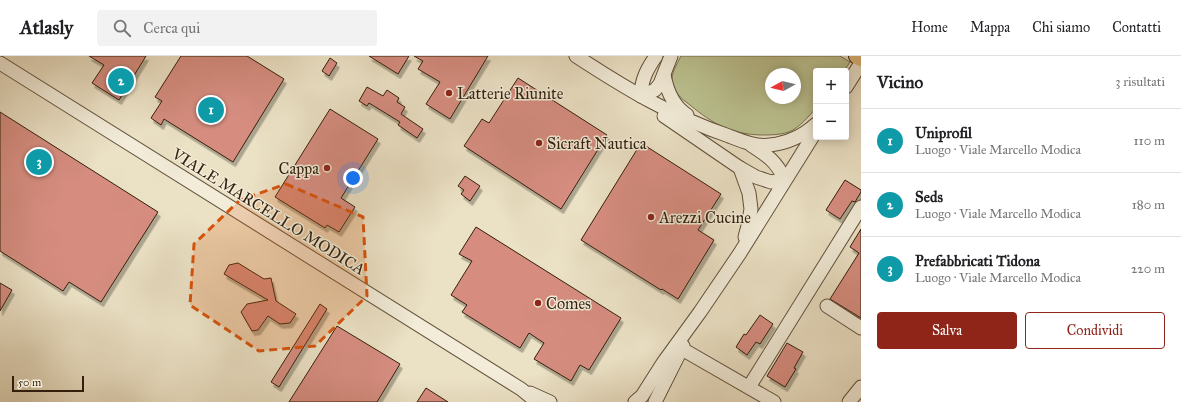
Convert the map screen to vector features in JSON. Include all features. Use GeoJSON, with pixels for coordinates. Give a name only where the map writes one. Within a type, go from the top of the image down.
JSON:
{"type":"FeatureCollection","features":[{"type":"Feature","properties":{"kind":"street"},"geometry":{"type":"LineString","coordinates":[[576,56],[613,80],[680,117],[707,129],[750,144],[769,146],[792,140],[813,126]]}},
{"type":"Feature","properties":{"kind":"street"},"geometry":{"type":"LineString","coordinates":[[656,56],[648,68],[643,80],[641,96],[668,119],[740,168],[756,177],[771,182],[785,180]]}},
{"type":"Feature","properties":{"kind":"street"},"geometry":{"type":"LineString","coordinates":[[641,96],[655,90],[660,84],[671,56]]}},
{"type":"Feature","properties":{"kind":"street","name":"VIALE MARCELLO MODICA"},"geometry":{"type":"LineString","coordinates":[[0,63],[521,389]]}},
{"type":"Feature","properties":{"kind":"street"},"geometry":{"type":"LineString","coordinates":[[849,82],[861,63]]}},
{"type":"Feature","properties":{"kind":"street"},"geometry":{"type":"LineString","coordinates":[[613,80],[626,80],[640,76],[648,68]]}},
{"type":"Feature","properties":{"kind":"street"},"geometry":{"type":"LineString","coordinates":[[664,75],[668,92],[674,103],[684,113],[707,129]]}},
{"type":"Feature","properties":{"kind":"street"},"geometry":{"type":"LineString","coordinates":[[635,402],[642,396],[663,363],[740,253],[813,137]]}},
{"type":"Feature","properties":{"kind":"street"},"geometry":{"type":"LineString","coordinates":[[750,144],[770,158],[780,168],[785,180]]}},
{"type":"Feature","properties":{"kind":"street"},"geometry":{"type":"LineString","coordinates":[[740,168],[749,193],[751,209],[748,226],[740,253]]}},
{"type":"Feature","properties":{"kind":"street"},"geometry":{"type":"LineString","coordinates":[[748,387],[861,207]]}},
{"type":"Feature","properties":{"kind":"street"},"geometry":{"type":"LineString","coordinates":[[827,306],[861,328]]}},
{"type":"Feature","properties":{"kind":"street"},"geometry":{"type":"LineString","coordinates":[[655,402],[700,312]]}},
{"type":"Feature","properties":{"kind":"street"},"geometry":{"type":"LineString","coordinates":[[682,349],[774,402]]}},
{"type":"Feature","properties":{"kind":"street"},"geometry":{"type":"LineString","coordinates":[[849,402],[861,387]]}},
{"type":"Feature","properties":{"kind":"street"},"geometry":{"type":"LineString","coordinates":[[521,389],[537,402]]}},
{"type":"Feature","properties":{"kind":"street"},"geometry":{"type":"LineString","coordinates":[[521,389],[550,402]]}},
{"type":"Feature","properties":{"kind":"highlighted area"},"geometry":{"type":"Polygon","coordinates":[[[286,184],[363,217],[367,296],[315,346],[259,351],[190,305],[194,244],[240,200],[286,184]]]}},
{"type":"Feature","properties":{"kind":"green space"},"geometry":{"type":"Polygon","coordinates":[[[681,56],[840,56],[850,62],[846,68],[813,68],[813,111],[793,130],[775,135],[740,133],[715,123],[698,112],[676,93],[672,82],[673,72],[681,56]]]}},
{"type":"Feature","properties":{"kind":"building"},"geometry":{"type":"Polygon","coordinates":[[[89,56],[146,56],[119,100],[92,83],[104,65],[89,56]]]}},
{"type":"Feature","properties":{"kind":"building"},"geometry":{"type":"Polygon","coordinates":[[[181,56],[247,56],[284,79],[233,162],[164,119],[161,125],[151,118],[162,101],[155,97],[181,56]]]}},
{"type":"Feature","properties":{"kind":"building"},"geometry":{"type":"Polygon","coordinates":[[[369,56],[409,56],[398,74],[369,56]]]}},
{"type":"Feature","properties":{"kind":"building","name":"Latterie Riunite"},"geometry":{"type":"Polygon","coordinates":[[[414,56],[488,56],[450,119],[426,104],[440,82],[418,69],[423,61],[414,56]]]}},
{"type":"Feature","properties":{"kind":"building"},"geometry":{"type":"Polygon","coordinates":[[[330,58],[337,63],[329,76],[322,71],[330,58]]]}},
{"type":"Feature","properties":{"kind":"building","name":"Sicraft Nautica"},"geometry":{"type":"Polygon","coordinates":[[[518,78],[607,135],[561,209],[464,146],[482,119],[489,123],[518,78]]]}},
{"type":"Feature","properties":{"kind":"building"},"geometry":{"type":"Polygon","coordinates":[[[367,87],[383,96],[387,90],[399,98],[397,102],[405,107],[401,114],[423,129],[417,138],[398,125],[400,122],[369,103],[367,106],[359,101],[367,87]]]}},
{"type":"Feature","properties":{"kind":"building","name":"Cappa"},"geometry":{"type":"Polygon","coordinates":[[[330,109],[378,139],[341,198],[355,207],[339,232],[327,225],[325,228],[275,197],[330,109]]]}},
{"type":"Feature","properties":{"kind":"building"},"geometry":{"type":"Polygon","coordinates":[[[0,112],[158,212],[101,302],[69,282],[63,291],[0,251],[0,112]]]}},
{"type":"Feature","properties":{"kind":"building","name":"Arezzi Cucine"},"geometry":{"type":"Polygon","coordinates":[[[641,143],[721,194],[698,230],[714,240],[678,299],[581,240],[641,143]]]}},
{"type":"Feature","properties":{"kind":"building"},"geometry":{"type":"Polygon","coordinates":[[[465,176],[480,186],[470,201],[461,194],[464,190],[458,186],[465,176]]]}},
{"type":"Feature","properties":{"kind":"building"},"geometry":{"type":"Polygon","coordinates":[[[845,180],[861,190],[861,192],[855,202],[852,201],[840,219],[826,210],[845,180]]]}},
{"type":"Feature","properties":{"kind":"building","name":"Comes"},"geometry":{"type":"Polygon","coordinates":[[[476,227],[621,318],[589,370],[580,365],[571,381],[534,359],[544,343],[529,333],[520,348],[462,312],[467,305],[451,295],[472,261],[459,254],[476,227]]]}},
{"type":"Feature","properties":{"kind":"building"},"geometry":{"type":"Polygon","coordinates":[[[861,229],[861,318],[830,299],[859,253],[850,247],[861,229]]]}},
{"type":"Feature","properties":{"kind":"building"},"geometry":{"type":"Polygon","coordinates":[[[238,263],[264,279],[271,278],[276,301],[296,314],[290,323],[280,324],[268,316],[258,330],[252,331],[241,312],[247,304],[268,300],[224,274],[229,265],[238,263]]]}},
{"type":"Feature","properties":{"kind":"building"},"geometry":{"type":"Polygon","coordinates":[[[0,283],[12,290],[0,311],[0,283]]]}},
{"type":"Feature","properties":{"kind":"building"},"geometry":{"type":"Polygon","coordinates":[[[320,304],[327,309],[279,387],[271,382],[320,304]]]}},
{"type":"Feature","properties":{"kind":"building"},"geometry":{"type":"Polygon","coordinates":[[[760,315],[773,324],[760,344],[756,342],[747,355],[736,347],[744,334],[746,335],[760,315]]]}},
{"type":"Feature","properties":{"kind":"building"},"geometry":{"type":"Polygon","coordinates":[[[337,326],[400,364],[377,402],[289,402],[337,326]]]}},
{"type":"Feature","properties":{"kind":"building"},"geometry":{"type":"Polygon","coordinates":[[[787,343],[803,352],[794,368],[796,369],[785,387],[767,376],[787,343]]]}},
{"type":"Feature","properties":{"kind":"building"},"geometry":{"type":"Polygon","coordinates":[[[426,388],[448,402],[417,402],[426,388]]]}},
{"type":"Feature","properties":{"kind":"place","name":"Seds"},"geometry":{"type":"Point","coordinates":[121,81]}},
{"type":"Feature","properties":{"kind":"place","name":"Latterie Riunite"},"geometry":{"type":"Point","coordinates":[449,93]}},
{"type":"Feature","properties":{"kind":"place","name":"Uniprofil"},"geometry":{"type":"Point","coordinates":[211,110]}},
{"type":"Feature","properties":{"kind":"place","name":"Sicraft Nautica"},"geometry":{"type":"Point","coordinates":[539,143]}},
{"type":"Feature","properties":{"kind":"place","name":"Prefabbricati Tidona"},"geometry":{"type":"Point","coordinates":[39,162]}},
{"type":"Feature","properties":{"kind":"place","name":"Cappa"},"geometry":{"type":"Point","coordinates":[327,168]}},
{"type":"Feature","properties":{"kind":"place","name":"Arezzi Cucine"},"geometry":{"type":"Point","coordinates":[651,217]}},
{"type":"Feature","properties":{"kind":"place","name":"Comes"},"geometry":{"type":"Point","coordinates":[538,303]}}]}
